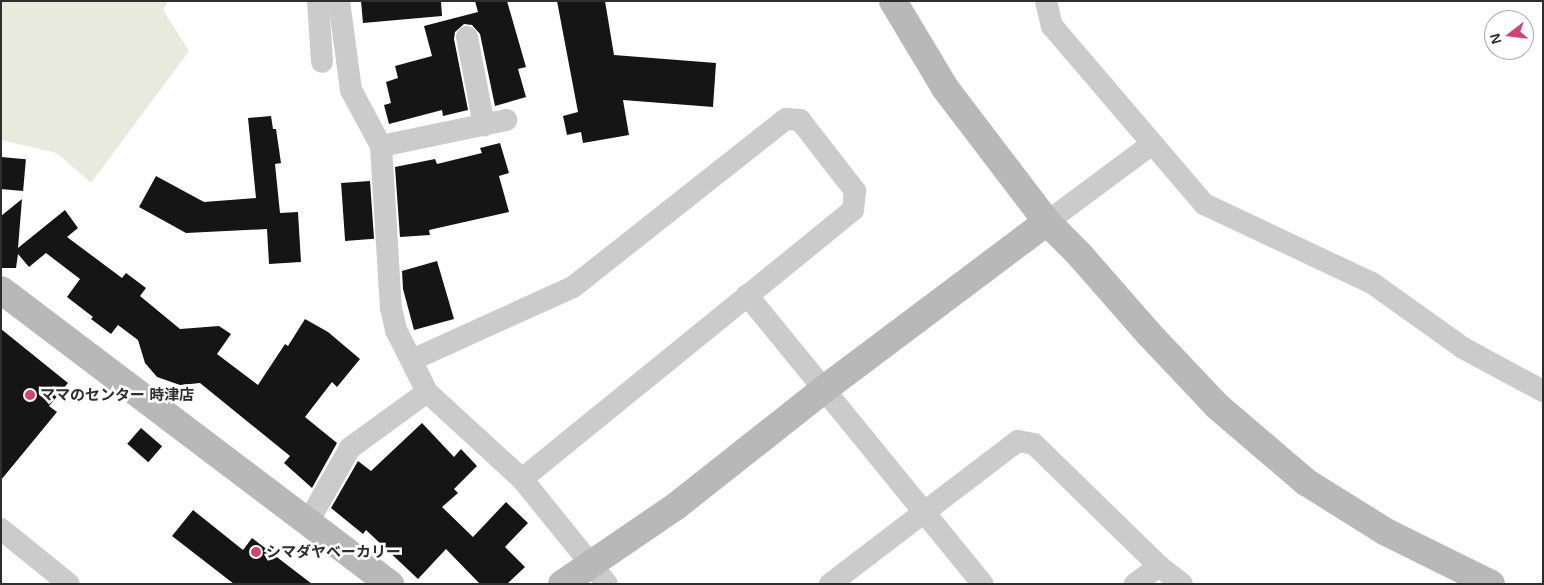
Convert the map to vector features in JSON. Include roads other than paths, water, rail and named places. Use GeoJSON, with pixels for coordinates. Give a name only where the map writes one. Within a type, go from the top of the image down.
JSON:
{"type":"FeatureCollection","features":[{"type":"Feature","properties":{"kind":"street"},"geometry":{"type":"LineString","coordinates":[[318,1],[322,62]]}},
{"type":"Feature","properties":{"kind":"street"},"geometry":{"type":"LineString","coordinates":[[339,1],[351,90],[381,146],[390,308],[396,330],[427,392],[522,479],[599,574]]}},
{"type":"Feature","properties":{"kind":"street"},"geometry":{"type":"LineString","coordinates":[[893,1],[945,88],[1047,222],[1079,254],[1149,334],[1217,406],[1306,482],[1386,532],[1491,584]]}},
{"type":"Feature","properties":{"kind":"street"},"geometry":{"type":"LineString","coordinates":[[1046,1],[1052,26],[1204,204],[1372,283],[1463,348],[1543,391]]}},
{"type":"Feature","properties":{"kind":"street"},"geometry":{"type":"LineString","coordinates":[[467,38],[484,125]]}},
{"type":"Feature","properties":{"kind":"street"},"geometry":{"type":"LineString","coordinates":[[412,360],[573,287],[786,119],[800,120],[855,191],[853,210],[746,294],[522,479]]}},
{"type":"Feature","properties":{"kind":"street"},"geometry":{"type":"LineString","coordinates":[[381,146],[506,120]]}},
{"type":"Feature","properties":{"kind":"street"},"geometry":{"type":"LineString","coordinates":[[562,584],[599,574],[675,507],[823,390],[1152,144]]}},
{"type":"Feature","properties":{"kind":"street"},"geometry":{"type":"LineString","coordinates":[[1,290],[390,584]]}},
{"type":"Feature","properties":{"kind":"street"},"geometry":{"type":"LineString","coordinates":[[746,294],[983,584]]}},
{"type":"Feature","properties":{"kind":"street"},"geometry":{"type":"LineString","coordinates":[[308,522],[350,448],[427,392]]}},
{"type":"Feature","properties":{"kind":"street"},"geometry":{"type":"LineString","coordinates":[[830,584],[1018,441],[1034,444],[1159,566],[1182,584]]}},
{"type":"Feature","properties":{"kind":"street"},"geometry":{"type":"LineString","coordinates":[[1,529],[70,584]]}},
{"type":"Feature","properties":{"kind":"street"},"geometry":{"type":"LineString","coordinates":[[1135,584],[1159,566]]}},
{"type":"Feature","properties":{"kind":"place","name":"ママのセンター 時津店"},"geometry":{"type":"Point","coordinates":[30,395]}},
{"type":"Feature","properties":{"kind":"place","name":"シマダヤベーカリー"},"geometry":{"type":"Point","coordinates":[256,552]}}]}
